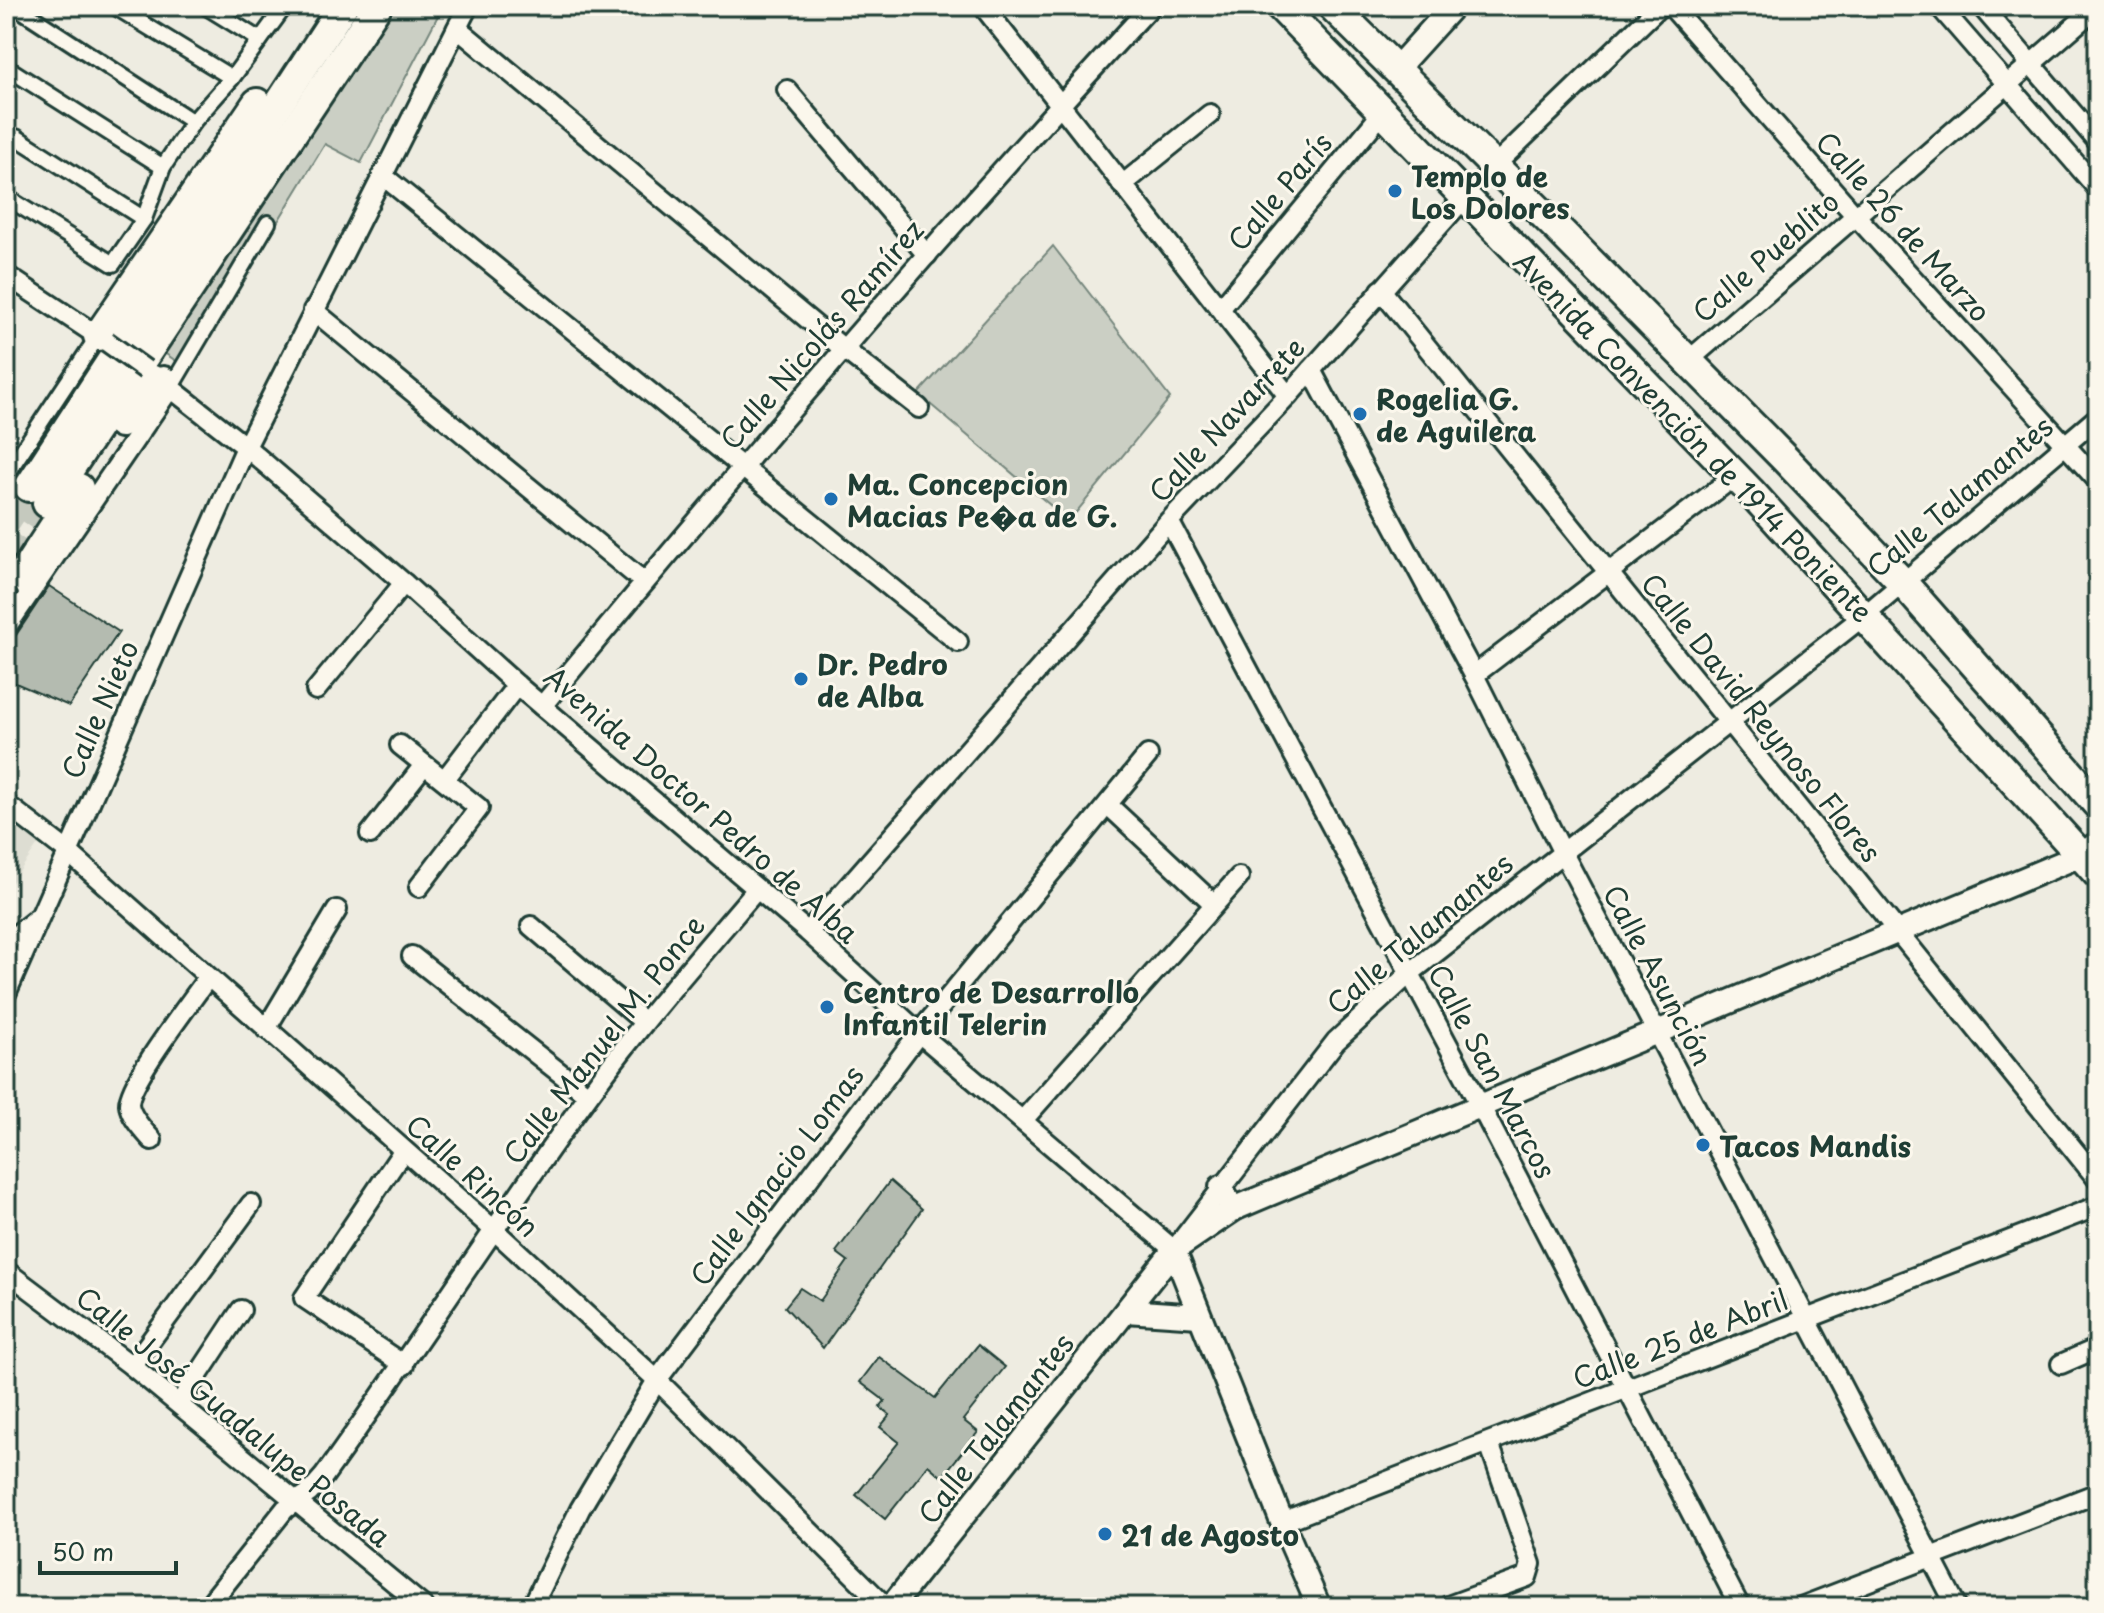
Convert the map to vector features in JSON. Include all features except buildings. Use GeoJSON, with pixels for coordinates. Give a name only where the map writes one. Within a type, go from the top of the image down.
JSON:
{"type":"FeatureCollection","features":[{"type":"Feature","properties":{"kind":"main road"},"geometry":{"type":"LineString","coordinates":[[103,339],[323,6]]}},
{"type":"Feature","properties":{"kind":"main road"},"geometry":{"type":"LineString","coordinates":[[28,488],[343,6]]}},
{"type":"Feature","properties":{"kind":"main road"},"geometry":{"type":"LineString","coordinates":[[28,488],[377,6]]}},
{"type":"Feature","properties":{"kind":"main road","name":"Avenida Convención de 1914 Poniente"},"geometry":{"type":"LineString","coordinates":[[1280,6],[1735,476],[2092,857]]}},
{"type":"Feature","properties":{"kind":"main road","name":"Avenida Convención de 1914 Poniente"},"geometry":{"type":"LineString","coordinates":[[1332,6],[1688,361],[1903,583],[2098,805]]}},
{"type":"Feature","properties":{"kind":"main road"},"geometry":{"type":"LineString","coordinates":[[20,575],[135,401],[160,379]]}},
{"type":"Feature","properties":{"kind":"street"},"geometry":{"type":"LineString","coordinates":[[15,6],[193,122]]}},
{"type":"Feature","properties":{"kind":"street"},"geometry":{"type":"LineString","coordinates":[[114,6],[232,78]]}},
{"type":"Feature","properties":{"kind":"street"},"geometry":{"type":"LineString","coordinates":[[205,6],[260,40]]}},
{"type":"Feature","properties":{"kind":"street"},"geometry":{"type":"LineString","coordinates":[[6,197],[113,264],[144,219],[163,167],[193,122],[232,78],[285,6]]}},
{"type":"Feature","properties":{"kind":"street","name":"Calle Nieto"},"geometry":{"type":"LineString","coordinates":[[6,994],[246,447],[468,6]]}},
{"type":"Feature","properties":{"kind":"street"},"geometry":{"type":"LineString","coordinates":[[983,6],[1288,396]]}},
{"type":"Feature","properties":{"kind":"street","name":"Calle Nicolás Ramírez"},"geometry":{"type":"LineString","coordinates":[[542,706],[644,582],[927,255],[1151,6]]}},
{"type":"Feature","properties":{"kind":"street"},"geometry":{"type":"LineString","coordinates":[[1396,69],[1453,6]]}},
{"type":"Feature","properties":{"kind":"street"},"geometry":{"type":"LineString","coordinates":[[1493,167],[1660,6]]}},
{"type":"Feature","properties":{"kind":"street","name":"Calle 26 de Marzo"},"geometry":{"type":"LineString","coordinates":[[1671,6],[1855,215],[2098,481]]}},
{"type":"Feature","properties":{"kind":"street"},"geometry":{"type":"LineString","coordinates":[[1939,6],[2098,189]]}},
{"type":"Feature","properties":{"kind":"street"},"geometry":{"type":"LineString","coordinates":[[1981,6],[2098,142]]}},
{"type":"Feature","properties":{"kind":"street","name":"Calle Pueblito"},"geometry":{"type":"LineString","coordinates":[[1688,361],[2098,6]]}},
{"type":"Feature","properties":{"kind":"street"},"geometry":{"type":"LineString","coordinates":[[457,28],[919,408]]}},
{"type":"Feature","properties":{"kind":"street"},"geometry":{"type":"LineString","coordinates":[[6,67],[163,167]]}},
{"type":"Feature","properties":{"kind":"street"},"geometry":{"type":"LineString","coordinates":[[787,90],[927,255]]}},
{"type":"Feature","properties":{"kind":"street","name":"Calle París"},"geometry":{"type":"LineString","coordinates":[[1221,308],[1383,112]]}},
{"type":"Feature","properties":{"kind":"street"},"geometry":{"type":"LineString","coordinates":[[1122,185],[1210,114]]}},
{"type":"Feature","properties":{"kind":"street"},"geometry":{"type":"LineString","coordinates":[[16,137],[144,219]]}},
{"type":"Feature","properties":{"kind":"street"},"geometry":{"type":"LineString","coordinates":[[382,175],[958,642]]}},
{"type":"Feature","properties":{"kind":"street","name":"Calle Navarrete"},"geometry":{"type":"LineString","coordinates":[[808,932],[1169,521],[1288,396],[1465,197]]}},
{"type":"Feature","properties":{"kind":"street"},"geometry":{"type":"LineString","coordinates":[[160,379],[268,223]]}},
{"type":"Feature","properties":{"kind":"street","name":"Avenida Doctor Pedro de Alba"},"geometry":{"type":"LineString","coordinates":[[6,275],[160,379],[246,447],[517,685],[808,932],[919,1033],[1174,1250],[1319,1607]]}},
{"type":"Feature","properties":{"kind":"street","name":"Calle David Reynoso Flores"},"geometry":{"type":"LineString","coordinates":[[1381,290],[2098,1180]]}},
{"type":"Feature","properties":{"kind":"street"},"geometry":{"type":"LineString","coordinates":[[313,310],[644,582]]}},
{"type":"Feature","properties":{"kind":"street"},"geometry":{"type":"LineString","coordinates":[[28,488],[103,339]]}},
{"type":"Feature","properties":{"kind":"street","name":"Calle Asunción"},"geometry":{"type":"LineString","coordinates":[[1311,370],[1474,675],[1563,853],[1957,1607]]}},
{"type":"Feature","properties":{"kind":"street","name":"Calle Talamantes"},"geometry":{"type":"LineString","coordinates":[[888,1607],[1126,1311],[1336,1041],[1410,973],[1865,615],[2098,417]]}},
{"type":"Feature","properties":{"kind":"street"},"geometry":{"type":"LineString","coordinates":[[1474,675],[1735,476]]}},
{"type":"Feature","properties":{"kind":"street","name":"Calle San Marcos"},"geometry":{"type":"LineString","coordinates":[[1169,521],[1481,1107],[1740,1607]]}},
{"type":"Feature","properties":{"kind":"street"},"geometry":{"type":"LineString","coordinates":[[6,628],[20,575]]}},
{"type":"Feature","properties":{"kind":"street"},"geometry":{"type":"LineString","coordinates":[[316,690],[404,583]]}},
{"type":"Feature","properties":{"kind":"street","name":"Avenida Doctor Pedro de Alba"},"geometry":{"type":"LineString","coordinates":[[445,779],[517,685]]}},
{"type":"Feature","properties":{"kind":"street"},"geometry":{"type":"LineString","coordinates":[[400,745],[477,805],[479,811],[419,887]]}},
{"type":"Feature","properties":{"kind":"street","name":"Calle Ignacio Lomas"},"geometry":{"type":"LineString","coordinates":[[532,1607],[580,1509],[657,1380],[919,1033],[1148,755]]}},
{"type":"Feature","properties":{"kind":"street"},"geometry":{"type":"LineString","coordinates":[[370,834],[424,765]]}},
{"type":"Feature","properties":{"kind":"street","name":"Calle Rincón"},"geometry":{"type":"LineString","coordinates":[[6,804],[67,851],[494,1230],[657,1380],[888,1607]]}},
{"type":"Feature","properties":{"kind":"street"},"geometry":{"type":"LineString","coordinates":[[1108,805],[1214,904]]}},
{"type":"Feature","properties":{"kind":"street"},"geometry":{"type":"LineString","coordinates":[[1174,1250],[1236,1208],[1899,932],[2092,857]]}},
{"type":"Feature","properties":{"kind":"street"},"geometry":{"type":"LineString","coordinates":[[1023,1120],[1239,877]]}},
{"type":"Feature","properties":{"kind":"street","name":"Calle Manuel M. Ponce"},"geometry":{"type":"LineString","coordinates":[[207,1607],[285,1509],[309,1493],[324,1476],[404,1365],[588,1095],[644,1022],[757,889]]}},
{"type":"Feature","properties":{"kind":"street"},"geometry":{"type":"LineString","coordinates":[[266,1029],[337,910]]}},
{"type":"Feature","properties":{"kind":"street"},"geometry":{"type":"LineString","coordinates":[[6,943],[38,918]]}},
{"type":"Feature","properties":{"kind":"street"},"geometry":{"type":"LineString","coordinates":[[531,926],[644,1022]]}},
{"type":"Feature","properties":{"kind":"street"},"geometry":{"type":"LineString","coordinates":[[412,956],[588,1095]]}},
{"type":"Feature","properties":{"kind":"street"},"geometry":{"type":"LineString","coordinates":[[152,1140],[137,1122],[129,1104],[138,1079],[208,977]]}},
{"type":"Feature","properties":{"kind":"street"},"geometry":{"type":"LineString","coordinates":[[403,1151],[304,1298],[404,1365]]}},
{"type":"Feature","properties":{"kind":"street"},"geometry":{"type":"LineString","coordinates":[[1221,1187],[1236,1208]]}},
{"type":"Feature","properties":{"kind":"street"},"geometry":{"type":"LineString","coordinates":[[132,1366],[251,1204]]}},
{"type":"Feature","properties":{"kind":"street","name":"Calle 25 de Abril"},"geometry":{"type":"LineString","coordinates":[[1282,1522],[2098,1206]]}},
{"type":"Feature","properties":{"kind":"street","name":"Calle José Guadalupe Posada"},"geometry":{"type":"LineString","coordinates":[[6,1271],[132,1366],[424,1607]]}},
{"type":"Feature","properties":{"kind":"street"},"geometry":{"type":"LineString","coordinates":[[179,1404],[241,1310]]}},
{"type":"Feature","properties":{"kind":"street"},"geometry":{"type":"LineString","coordinates":[[1126,1311],[1199,1316]]}},
{"type":"Feature","properties":{"kind":"street"},"geometry":{"type":"LineString","coordinates":[[2061,1364],[2098,1348]]}},
{"type":"Feature","properties":{"kind":"street"},"geometry":{"type":"LineString","coordinates":[[1448,1606],[1527,1577],[1531,1571],[1489,1443]]}},
{"type":"Feature","properties":{"kind":"street"},"geometry":{"type":"LineString","coordinates":[[1801,1607],[2098,1493]]}},
{"type":"Feature","properties":{"kind":"shaded area"},"geometry":{"type":"Polygon","coordinates":[[[395,6],[443,6],[361,163],[325,144],[188,369],[157,348],[395,6]]]}},
{"type":"Feature","properties":{"kind":"shaded area"},"geometry":{"type":"Polygon","coordinates":[[[1053,246],[1170,398],[1069,521],[918,394],[1053,246]]]}},
{"type":"Feature","properties":{"kind":"shaded area"},"geometry":{"type":"Polygon","coordinates":[[[6,821],[39,843],[6,891],[6,821]]]}},
{"type":"Feature","properties":{"kind":"tunnel"},"geometry":{"type":"LineString","coordinates":[[6,522],[29,487]]}},
{"type":"Feature","properties":{"kind":"tunnel"},"geometry":{"type":"LineString","coordinates":[[6,561],[47,503]]}},
{"type":"Feature","properties":{"kind":"place","name":"Templo de Los Dolores"},"geometry":{"type":"Point","coordinates":[1395,191]}},
{"type":"Feature","properties":{"kind":"place","name":"Rogelia G. de Aguilera"},"geometry":{"type":"Point","coordinates":[1360,414]}},
{"type":"Feature","properties":{"kind":"place","name":"Ma. Concepcion Macias Pe�a de G."},"geometry":{"type":"Point","coordinates":[831,499]}},
{"type":"Feature","properties":{"kind":"place","name":"Dr. Pedro de Alba"},"geometry":{"type":"Point","coordinates":[801,679]}},
{"type":"Feature","properties":{"kind":"place","name":"Centro de Desarrollo Infantil Telerin"},"geometry":{"type":"Point","coordinates":[827,1007]}},
{"type":"Feature","properties":{"kind":"place","name":"Tacos Mandis"},"geometry":{"type":"Point","coordinates":[1703,1145]}},
{"type":"Feature","properties":{"kind":"place","name":"21 de Agosto"},"geometry":{"type":"Point","coordinates":[1105,1534]}}]}
